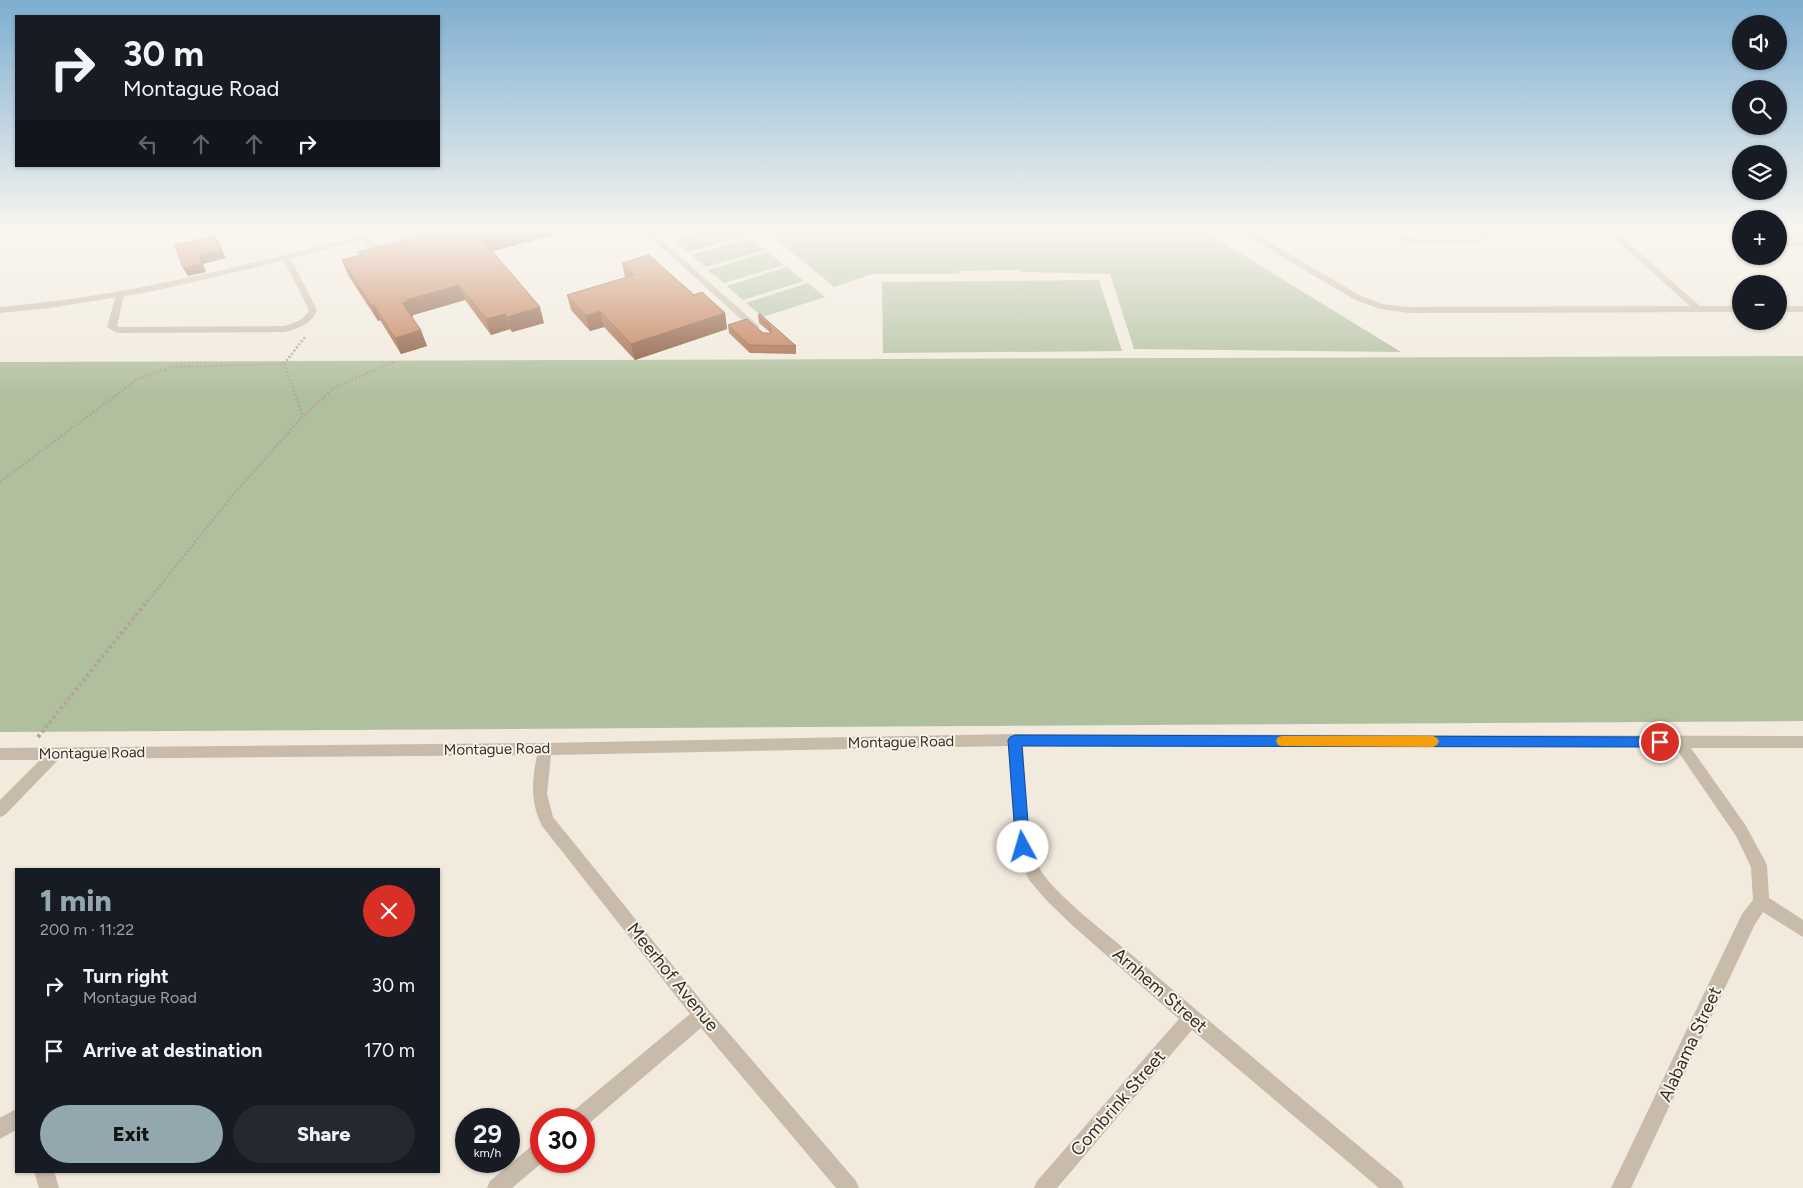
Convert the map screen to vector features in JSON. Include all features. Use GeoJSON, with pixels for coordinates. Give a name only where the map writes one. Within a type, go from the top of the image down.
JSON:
{"type":"FeatureCollection","features":[{"type":"Feature","properties":{"kind":"street"},"geometry":{"type":"LineString","coordinates":[[0,310],[39,307],[170,285]]}},
{"type":"Feature","properties":{"kind":"street"},"geometry":{"type":"LineString","coordinates":[[120,295],[112,327],[117,330],[279,330],[296,326],[309,318],[313,310],[300,285]]}},
{"type":"Feature","properties":{"kind":"street"},"geometry":{"type":"LineString","coordinates":[[1336,285],[1358,298],[1389,308],[1408,310],[1732,309]]}},
{"type":"Feature","properties":{"kind":"street"},"geometry":{"type":"LineString","coordinates":[[1671,285],[1698,309]]}},
{"type":"Feature","properties":{"kind":"street"},"geometry":{"type":"LineString","coordinates":[[1787,309],[1803,309]]}},
{"type":"Feature","properties":{"kind":"street","name":"Montague Road"},"geometry":{"type":"LineString","coordinates":[[0,754],[545,749],[1015,740],[1803,742]]}},
{"type":"Feature","properties":{"kind":"street","name":"Arnhem Street"},"geometry":{"type":"LineString","coordinates":[[1015,740],[1023,847],[1035,875],[1053,896],[1191,1018],[1394,1188]]}},
{"type":"Feature","properties":{"kind":"street"},"geometry":{"type":"LineString","coordinates":[[1680,742],[1741,830],[1760,866],[1761,902],[1803,930]]}},
{"type":"Feature","properties":{"kind":"street","name":"Meerhof Avenue"},"geometry":{"type":"LineString","coordinates":[[545,749],[539,783],[539,805],[548,821],[702,1015],[849,1188]]}},
{"type":"Feature","properties":{"kind":"street"},"geometry":{"type":"LineString","coordinates":[[0,810],[56,753]]}},
{"type":"Feature","properties":{"kind":"street","name":"Alabama Street"},"geometry":{"type":"LineString","coordinates":[[1621,1188],[1748,920],[1761,902]]}},
{"type":"Feature","properties":{"kind":"street"},"geometry":{"type":"LineString","coordinates":[[592,1108],[702,1015]]}},
{"type":"Feature","properties":{"kind":"street","name":"Combrink Street"},"geometry":{"type":"LineString","coordinates":[[1044,1188],[1191,1018]]}},
{"type":"Feature","properties":{"kind":"street"},"geometry":{"type":"LineString","coordinates":[[0,1129],[15,1120]]}},
{"type":"Feature","properties":{"kind":"street"},"geometry":{"type":"LineString","coordinates":[[497,1188],[530,1160]]}},
{"type":"Feature","properties":{"kind":"street"},"geometry":{"type":"LineString","coordinates":[[45,1173],[49,1188]]}},
{"type":"Feature","properties":{"kind":"lane"},"geometry":{"type":"LineString","coordinates":[[708,285],[760,332]]}},
{"type":"Feature","properties":{"kind":"path"},"geometry":{"type":"LineString","coordinates":[[284,364],[310,330],[296,326]]}},
{"type":"Feature","properties":{"kind":"path"},"geometry":{"type":"LineString","coordinates":[[25,753],[232,496],[303,416],[335,387],[394,362]]}},
{"type":"Feature","properties":{"kind":"path"},"geometry":{"type":"LineString","coordinates":[[284,364],[303,416]]}},
{"type":"Feature","properties":{"kind":"path"},"geometry":{"type":"LineString","coordinates":[[0,482],[138,379],[171,367],[284,364]]}},
{"type":"Feature","properties":{"kind":"green space"},"geometry":{"type":"Polygon","coordinates":[[[729,285],[790,285],[743,300],[727,286],[729,285]]]}},
{"type":"Feature","properties":{"kind":"green space"},"geometry":{"type":"Polygon","coordinates":[[[800,285],[811,285],[825,297],[763,317],[746,303],[800,285]]]}},
{"type":"Feature","properties":{"kind":"green space"},"geometry":{"type":"Polygon","coordinates":[[[882,285],[1101,285],[1122,351],[883,353],[882,285]]]}},
{"type":"Feature","properties":{"kind":"green space"},"geometry":{"type":"Polygon","coordinates":[[[1114,285],[1292,285],[1401,352],[1134,349],[1114,285]]]}},
{"type":"Feature","properties":{"kind":"green space"},"geometry":{"type":"Polygon","coordinates":[[[1803,356],[1803,721],[0,732],[0,362],[1803,356]]]}},
{"type":"Feature","properties":{"kind":"building"},"geometry":{"type":"Polygon","coordinates":[[[358,285],[457,285],[406,300],[407,302],[402,303],[421,330],[395,338],[374,305],[371,305],[358,285]]]}},
{"type":"Feature","properties":{"kind":"building"},"geometry":{"type":"Polygon","coordinates":[[[459,285],[522,285],[540,307],[507,317],[505,314],[486,319],[459,285]]]}},
{"type":"Feature","properties":{"kind":"building"},"geometry":{"type":"Polygon","coordinates":[[[599,285],[683,285],[694,295],[702,292],[725,313],[631,344],[600,311],[586,316],[567,295],[599,285]]]}},
{"type":"Feature","properties":{"kind":"building"},"geometry":{"type":"Polygon","coordinates":[[[760,314],[796,346],[749,345],[728,325],[747,319],[763,333],[771,333],[771,327],[758,315],[760,314]]]}},
{"type":"Feature","properties":{"kind":"slow traffic"},"geometry":{"type":"LineString","coordinates":[[1282,741],[1433,741]]}},
{"type":"Feature","properties":{"kind":"route"},"geometry":{"type":"LineString","coordinates":[[1023,847],[1018,801],[1015,740],[1660,742]]}}]}
